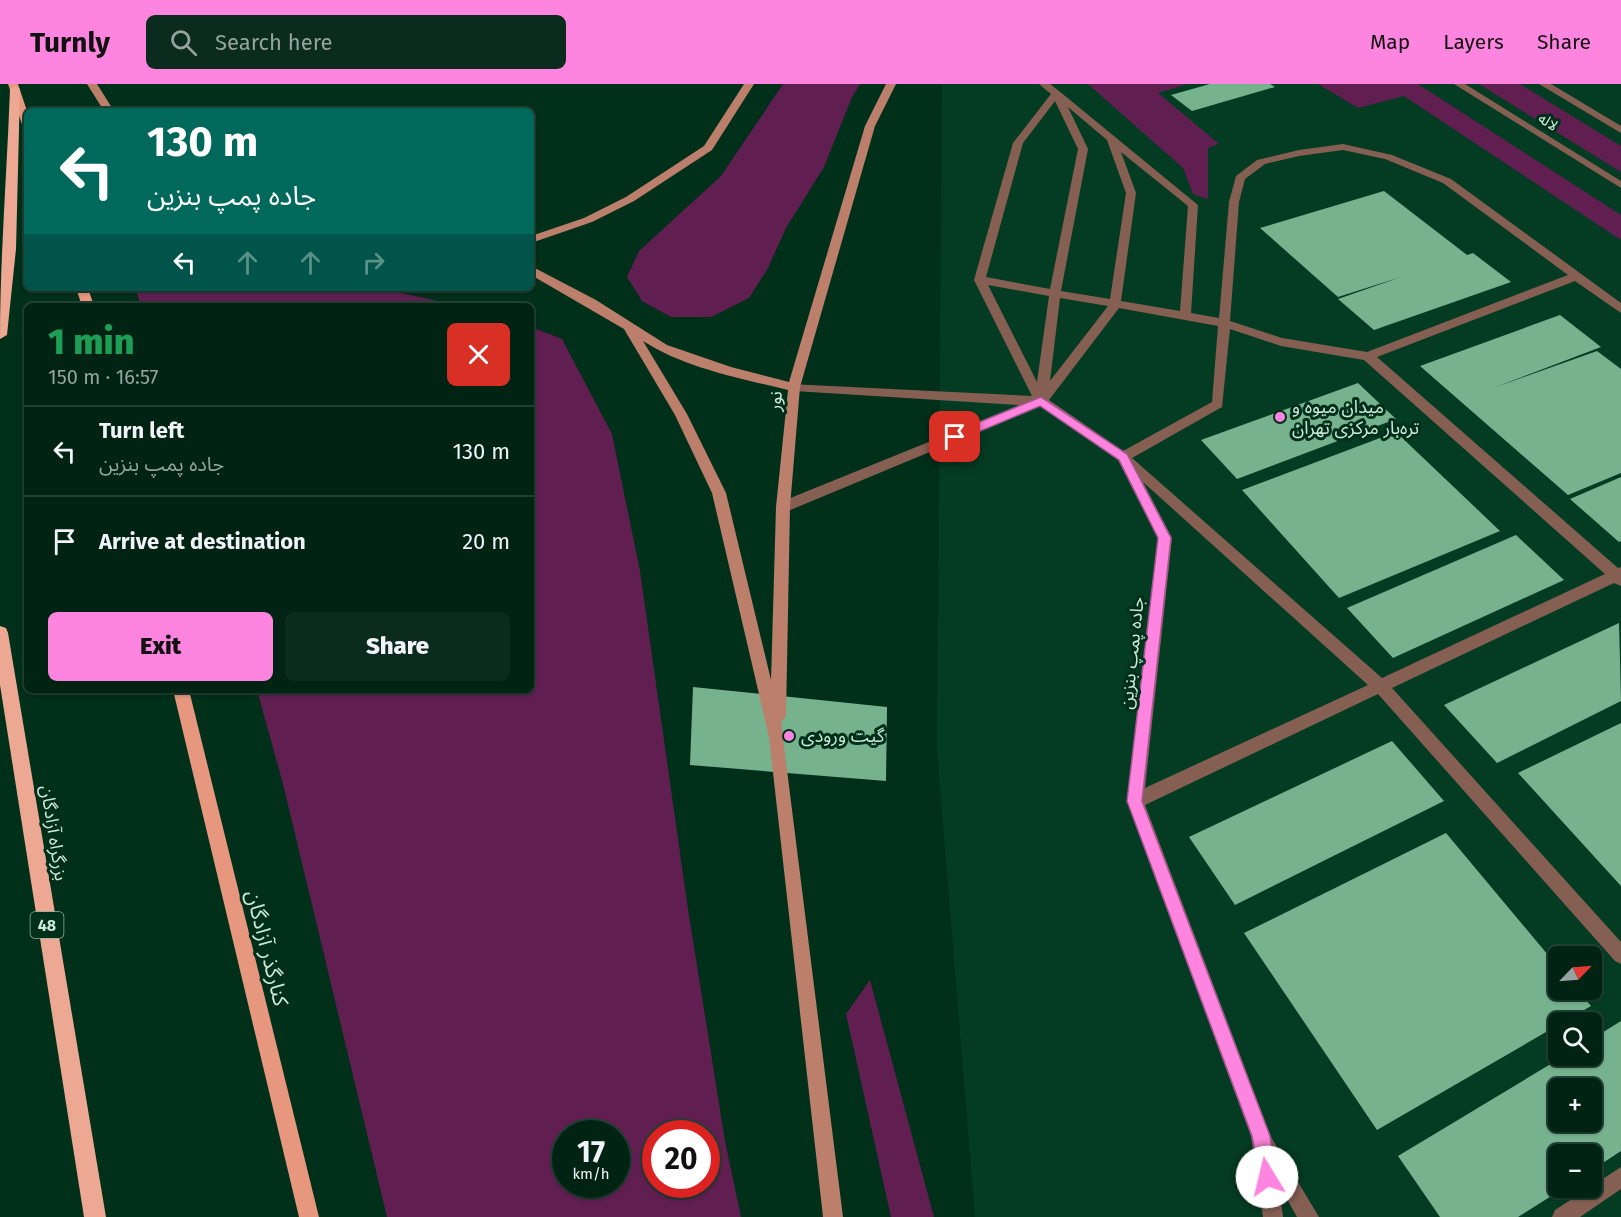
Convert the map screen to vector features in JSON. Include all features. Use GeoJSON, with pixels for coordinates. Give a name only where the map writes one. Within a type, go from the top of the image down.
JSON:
{"type":"FeatureCollection","features":[{"type":"Feature","properties":{"kind":"highway"},"geometry":{"type":"LineString","coordinates":[[0,335],[10,249],[14,86]]}},
{"type":"Feature","properties":{"kind":"highway","name":"بزرگراه آزادگان"},"geometry":{"type":"LineString","coordinates":[[0,633],[94,1217]]}},
{"type":"Feature","properties":{"kind":"main road"},"geometry":{"type":"LineString","coordinates":[[92,84],[107,108]]}},
{"type":"Feature","properties":{"kind":"main road"},"geometry":{"type":"LineString","coordinates":[[534,239],[588,220],[630,199],[708,148],[749,84]]}},
{"type":"Feature","properties":{"kind":"main road","name":"نور"},"geometry":{"type":"LineString","coordinates":[[777,737],[783,507],[794,387],[870,126],[891,84]]}},
{"type":"Feature","properties":{"kind":"main road"},"geometry":{"type":"LineString","coordinates":[[14,86],[24,115]]}},
{"type":"Feature","properties":{"kind":"main road"},"geometry":{"type":"LineString","coordinates":[[534,272],[591,303],[663,348],[729,370],[794,387]]}},
{"type":"Feature","properties":{"kind":"main road"},"geometry":{"type":"LineString","coordinates":[[630,329],[681,414],[719,493],[777,737],[833,1217]]}},
{"type":"Feature","properties":{"kind":"main road","name":"کنارگذر آزادگان"},"geometry":{"type":"LineString","coordinates":[[182,693],[309,1217]]}},
{"type":"Feature","properties":{"kind":"street"},"geometry":{"type":"LineString","coordinates":[[1044,84],[1193,205],[1185,316]]}},
{"type":"Feature","properties":{"kind":"street","name":"لاله"},"geometry":{"type":"LineString","coordinates":[[1459,84],[1621,185]]}},
{"type":"Feature","properties":{"kind":"street","name":"لاله"},"geometry":{"type":"LineString","coordinates":[[1544,84],[1621,130]]}},
{"type":"Feature","properties":{"kind":"street"},"geometry":{"type":"LineString","coordinates":[[1041,401],[980,280],[1018,143],[1056,93]]}},
{"type":"Feature","properties":{"kind":"street"},"geometry":{"type":"LineString","coordinates":[[1041,401],[1054,294],[1083,149],[1056,93]]}},
{"type":"Feature","properties":{"kind":"street"},"geometry":{"type":"LineString","coordinates":[[783,507],[1041,401],[1115,305],[1131,193],[1112,139]]}},
{"type":"Feature","properties":{"kind":"street"},"geometry":{"type":"LineString","coordinates":[[1621,309],[1447,181],[1389,157],[1343,147],[1310,151],[1261,162],[1240,178],[1234,202],[1218,404],[1123,457],[1381,687],[1621,955]]}},
{"type":"Feature","properties":{"kind":"street"},"geometry":{"type":"LineString","coordinates":[[980,280],[1224,323],[1281,342],[1368,356],[1576,276]]}},
{"type":"Feature","properties":{"kind":"street"},"geometry":{"type":"LineString","coordinates":[[1135,801],[1619,576],[1368,356]]}},
{"type":"Feature","properties":{"kind":"street"},"geometry":{"type":"LineString","coordinates":[[794,387],[1041,401]]}},
{"type":"Feature","properties":{"kind":"street","name":"جاده پمپ بنزین"},"geometry":{"type":"LineString","coordinates":[[1041,401],[1123,457],[1165,538],[1135,801],[1261,1136],[1273,1217]]}},
{"type":"Feature","properties":{"kind":"street"},"geometry":{"type":"LineString","coordinates":[[1261,1136],[1309,1217]]}},
{"type":"Feature","properties":{"kind":"street"},"geometry":{"type":"LineString","coordinates":[[1562,1217],[1621,1177]]}},
{"type":"Feature","properties":{"kind":"shaded area"},"geometry":{"type":"Polygon","coordinates":[[[783,84],[860,84],[852,97],[824,167],[786,228],[768,268],[749,298],[711,317],[671,317],[642,301],[627,277],[639,251],[721,176],[783,84]]]}},
{"type":"Feature","properties":{"kind":"shaded area","name":"میدان میوه و تره‌بار مرکزی تهران"},"geometry":{"type":"Polygon","coordinates":[[[942,84],[1621,84],[1621,1217],[975,1217],[937,751],[942,84]]]}},
{"type":"Feature","properties":{"kind":"shaded area"},"geometry":{"type":"Polygon","coordinates":[[[1088,84],[1187,84],[1158,93],[1219,144],[1208,148],[1208,199],[1193,194],[1183,168],[1088,84]]]}},
{"type":"Feature","properties":{"kind":"shaded area"},"geometry":{"type":"Polygon","coordinates":[[[1318,84],[1418,84],[1621,215],[1621,240],[1404,96],[1358,108],[1318,84]]]}},
{"type":"Feature","properties":{"kind":"shaded area"},"geometry":{"type":"Polygon","coordinates":[[[1479,84],[1520,84],[1621,146],[1621,172],[1479,84]]]}},
{"type":"Feature","properties":{"kind":"shaded area"},"geometry":{"type":"Polygon","coordinates":[[[136,291],[392,291],[446,303],[140,303],[136,291]]]}},
{"type":"Feature","properties":{"kind":"shaded area"},"geometry":{"type":"Polygon","coordinates":[[[534,328],[562,339],[612,434],[640,571],[688,909],[725,1141],[741,1217],[387,1217],[283,784],[258,693],[534,693],[534,328]]]}},
{"type":"Feature","properties":{"kind":"shaded area"},"geometry":{"type":"Polygon","coordinates":[[[870,980],[934,1217],[891,1217],[846,1014],[870,980]]]}},
{"type":"Feature","properties":{"kind":"building"},"geometry":{"type":"Polygon","coordinates":[[[1210,84],[1270,84],[1275,87],[1192,111],[1171,95],[1210,84]]]}},
{"type":"Feature","properties":{"kind":"building"},"geometry":{"type":"Polygon","coordinates":[[[1384,191],[1467,255],[1473,253],[1511,282],[1374,330],[1338,299],[1401,277],[1338,297],[1260,228],[1384,191]]]}},
{"type":"Feature","properties":{"kind":"building"},"geometry":{"type":"Polygon","coordinates":[[[1560,315],[1601,347],[1493,388],[1597,351],[1621,369],[1621,473],[1568,495],[1420,366],[1560,315]]]}},
{"type":"Feature","properties":{"kind":"building"},"geometry":{"type":"Polygon","coordinates":[[[1358,383],[1396,419],[1237,479],[1201,440],[1358,383]]]}},
{"type":"Feature","properties":{"kind":"building"},"geometry":{"type":"Polygon","coordinates":[[[1396,432],[1500,531],[1339,598],[1242,490],[1396,432]]]}},
{"type":"Feature","properties":{"kind":"building"},"geometry":{"type":"Polygon","coordinates":[[[1621,477],[1621,541],[1619,542],[1570,499],[1621,477]]]}},
{"type":"Feature","properties":{"kind":"building"},"geometry":{"type":"Polygon","coordinates":[[[1516,535],[1564,580],[1393,658],[1347,608],[1516,535]]]}},
{"type":"Feature","properties":{"kind":"building"},"geometry":{"type":"Polygon","coordinates":[[[1619,623],[1621,701],[1497,763],[1444,705],[1619,623]]]}},
{"type":"Feature","properties":{"kind":"building","name":"گیت ورودی"},"geometry":{"type":"Polygon","coordinates":[[[693,687],[887,707],[886,781],[690,765],[693,687]]]}},
{"type":"Feature","properties":{"kind":"building"},"geometry":{"type":"Polygon","coordinates":[[[1621,723],[1621,886],[1518,773],[1621,723]]]}},
{"type":"Feature","properties":{"kind":"building"},"geometry":{"type":"Polygon","coordinates":[[[1392,741],[1444,801],[1235,905],[1189,837],[1392,741]]]}},
{"type":"Feature","properties":{"kind":"building"},"geometry":{"type":"Polygon","coordinates":[[[1446,833],[1548,955],[1548,1000],[1586,1000],[1591,1006],[1581,1012],[1548,1012],[1548,1031],[1377,1130],[1244,933],[1446,833]]]}},
{"type":"Feature","properties":{"kind":"building"},"geometry":{"type":"Polygon","coordinates":[[[1621,1021],[1621,1151],[1602,1163],[1602,1144],[1548,1144],[1548,1198],[1518,1217],[1440,1217],[1398,1156],[1548,1066],[1602,1066],[1602,1033],[1621,1021]]]}},
{"type":"Feature","properties":{"kind":"place","name":"میدان میوه و تره‌بار مرکزی تهران"},"geometry":{"type":"Point","coordinates":[1280,417]}},
{"type":"Feature","properties":{"kind":"place","name":"گیت ورودی"},"geometry":{"type":"Point","coordinates":[789,736]}},
{"type":"Feature","properties":{"kind":"route"},"geometry":{"type":"LineString","coordinates":[[955,437],[1041,401],[1123,457],[1165,538],[1135,801],[1261,1136],[1267,1177]]}}]}
